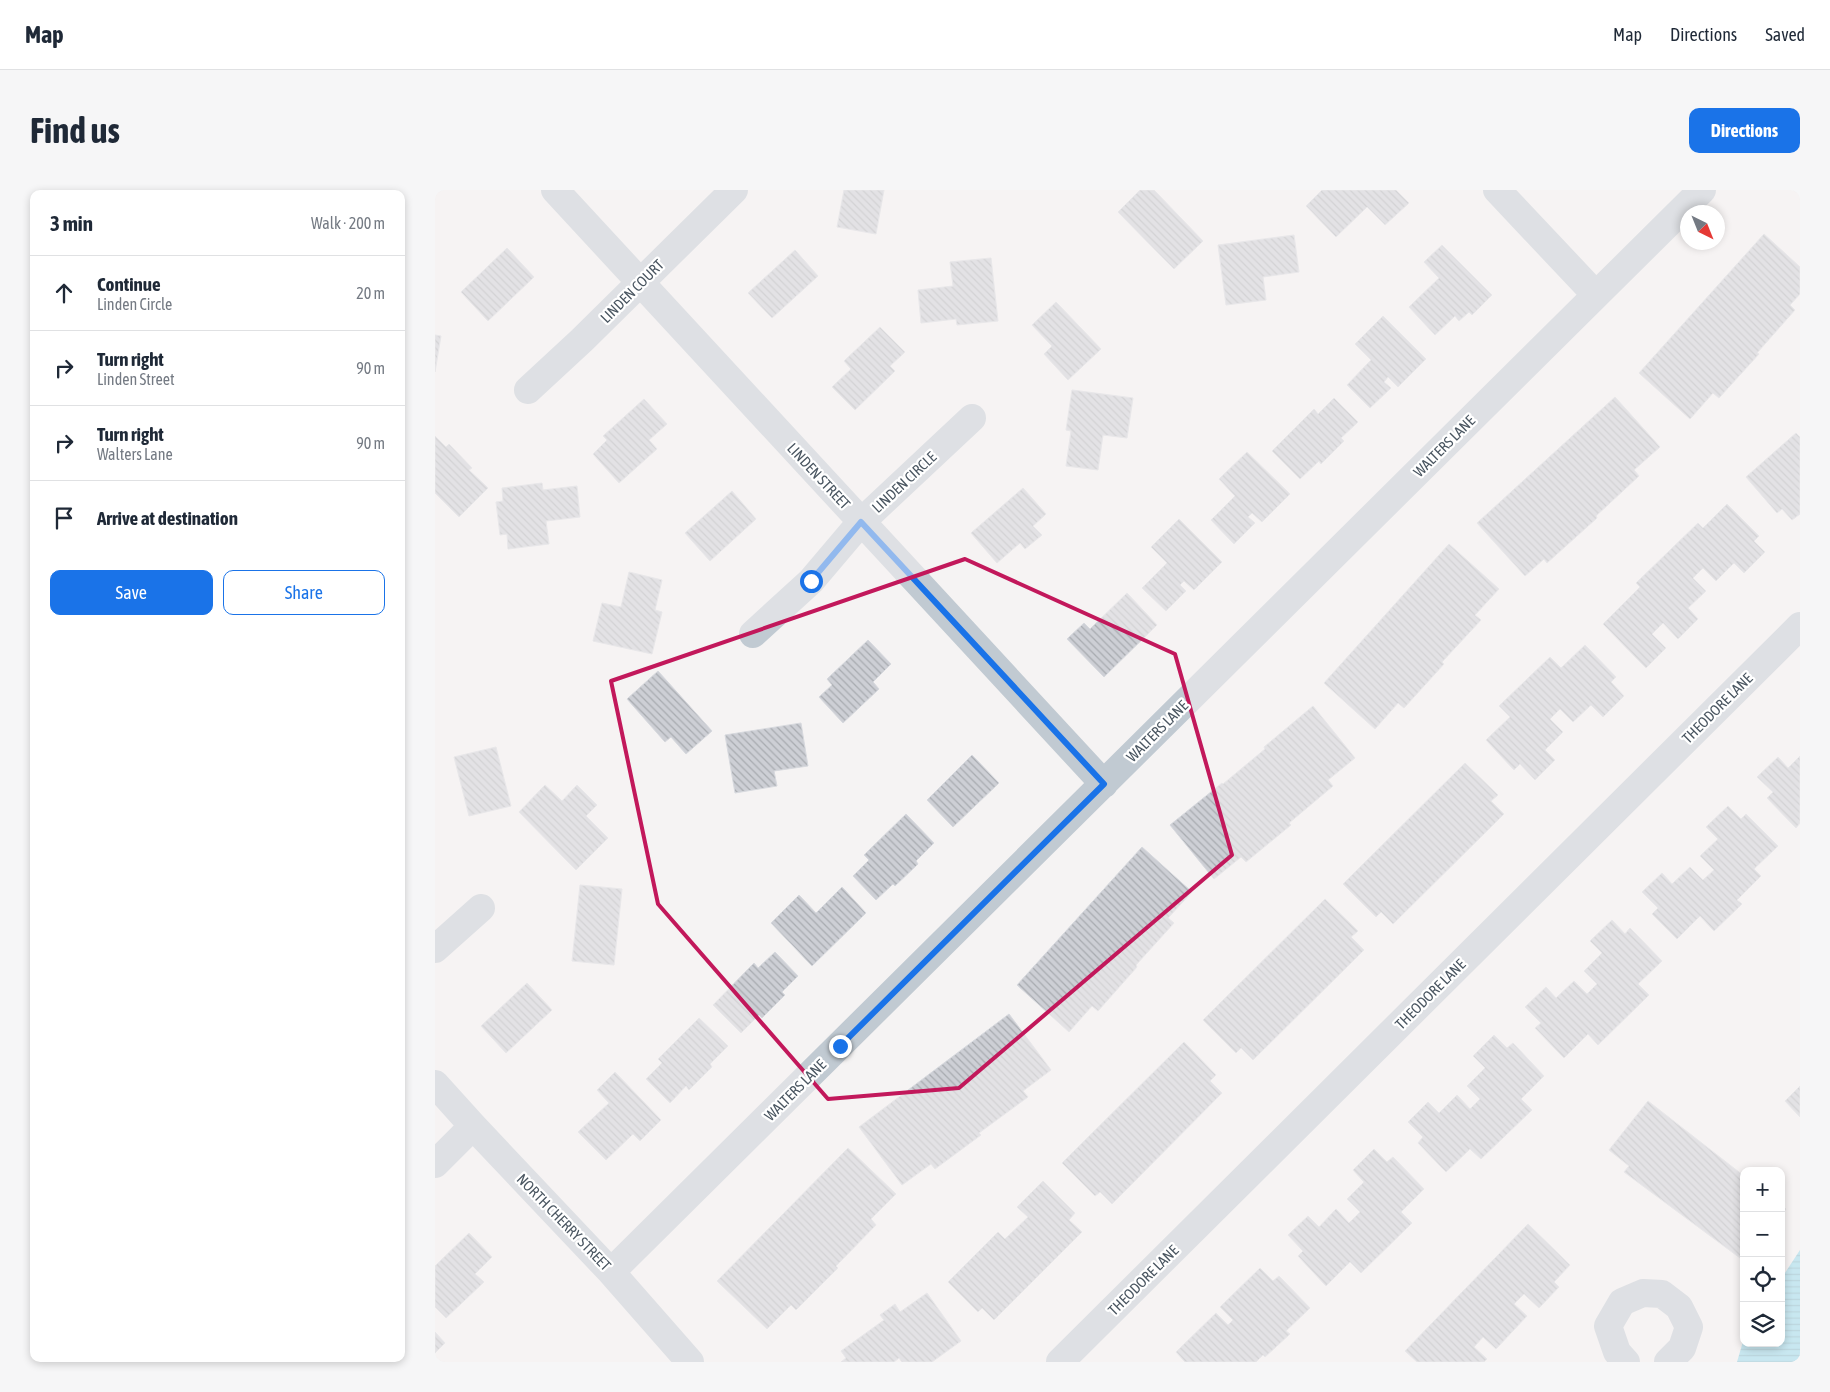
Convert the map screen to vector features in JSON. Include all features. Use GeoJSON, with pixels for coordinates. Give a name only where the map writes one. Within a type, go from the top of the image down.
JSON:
{"type":"FeatureCollection","features":[{"type":"Feature","properties":{"kind":"street","name":"LINDEN STREET"},"geometry":{"type":"LineString","coordinates":[[555,190],[1104,784]]}},
{"type":"Feature","properties":{"kind":"street","name":"LINDEN COURT"},"geometry":{"type":"LineString","coordinates":[[528,390],[582,340],[734,190]]}},
{"type":"Feature","properties":{"kind":"street"},"geometry":{"type":"LineString","coordinates":[[1497,190],[1596,296]]}},
{"type":"Feature","properties":{"kind":"street","name":"WALTERS LANE"},"geometry":{"type":"LineString","coordinates":[[611,1272],[1702,190]]}},
{"type":"Feature","properties":{"kind":"street","name":"LINDEN CIRCLE"},"geometry":{"type":"LineString","coordinates":[[753,634],[811,581],[861,522],[972,418]]}},
{"type":"Feature","properties":{"kind":"street","name":"THEODORE LANE"},"geometry":{"type":"LineString","coordinates":[[1060,1362],[1800,626]]}},
{"type":"Feature","properties":{"kind":"street"},"geometry":{"type":"LineString","coordinates":[[435,949],[481,908]]}},
{"type":"Feature","properties":{"kind":"street","name":"NORTH CHERRY STREET"},"geometry":{"type":"LineString","coordinates":[[435,1084],[611,1272],[690,1362]]}},
{"type":"Feature","properties":{"kind":"street"},"geometry":{"type":"LineString","coordinates":[[435,1164],[473,1126]]}},
{"type":"Feature","properties":{"kind":"street"},"geometry":{"type":"LineString","coordinates":[[1616,1359],[1608,1326],[1622,1302],[1643,1293],[1662,1294],[1679,1307],[1689,1327],[1682,1348],[1669,1362]]}},
{"type":"Feature","properties":{"kind":"highlighted area"},"geometry":{"type":"Polygon","coordinates":[[[965,559],[1175,654],[1232,855],[959,1088],[828,1099],[658,904],[611,681],[965,559]]]}},
{"type":"Feature","properties":{"kind":"water"},"geometry":{"type":"Polygon","coordinates":[[[1800,1250],[1800,1362],[1737,1362],[1741,1347],[1785,1347],[1785,1273],[1800,1250]]]}},
{"type":"Feature","properties":{"kind":"building"},"geometry":{"type":"Polygon","coordinates":[[[844,190],[884,190],[876,234],[837,227],[844,190]]]}},
{"type":"Feature","properties":{"kind":"building"},"geometry":{"type":"Polygon","coordinates":[[[1140,190],[1154,190],[1203,241],[1174,269],[1118,212],[1140,190]]]}},
{"type":"Feature","properties":{"kind":"building"},"geometry":{"type":"Polygon","coordinates":[[[1322,190],[1396,190],[1409,203],[1385,225],[1367,207],[1336,237],[1306,206],[1322,190]]]}},
{"type":"Feature","properties":{"kind":"building"},"geometry":{"type":"Polygon","coordinates":[[[1764,234],[1800,267],[1800,294],[1790,305],[1795,310],[1757,353],[1759,354],[1719,398],[1713,393],[1690,419],[1639,373],[1764,234]]]}},
{"type":"Feature","properties":{"kind":"building"},"geometry":{"type":"Polygon","coordinates":[[[1294,235],[1299,272],[1263,277],[1266,300],[1226,305],[1218,245],[1294,235]]]}},
{"type":"Feature","properties":{"kind":"building"},"geometry":{"type":"Polygon","coordinates":[[[1442,245],[1492,295],[1472,315],[1469,312],[1459,321],[1455,316],[1435,335],[1409,307],[1439,278],[1424,262],[1442,245]]]}},
{"type":"Feature","properties":{"kind":"building"},"geometry":{"type":"Polygon","coordinates":[[[507,248],[534,277],[488,321],[461,292],[507,248]]]}},
{"type":"Feature","properties":{"kind":"building"},"geometry":{"type":"Polygon","coordinates":[[[795,250],[818,276],[772,318],[748,293],[795,250]]]}},
{"type":"Feature","properties":{"kind":"building"},"geometry":{"type":"Polygon","coordinates":[[[991,258],[998,321],[957,325],[956,319],[921,323],[918,290],[953,286],[950,262],[991,258]]]}},
{"type":"Feature","properties":{"kind":"building"},"geometry":{"type":"Polygon","coordinates":[[[1056,302],[1101,349],[1068,380],[1044,354],[1052,346],[1032,325],[1056,302]]]}},
{"type":"Feature","properties":{"kind":"building"},"geometry":{"type":"Polygon","coordinates":[[[1383,316],[1426,359],[1398,387],[1388,377],[1384,382],[1391,388],[1370,408],[1347,385],[1371,360],[1355,344],[1383,316]]]}},
{"type":"Feature","properties":{"kind":"building"},"geometry":{"type":"Polygon","coordinates":[[[880,327],[905,352],[890,366],[895,371],[855,410],[832,387],[851,369],[844,361],[880,327]]]}},
{"type":"Feature","properties":{"kind":"building"},"geometry":{"type":"Polygon","coordinates":[[[435,335],[441,336],[435,372],[435,335]]]}},
{"type":"Feature","properties":{"kind":"building"},"geometry":{"type":"Polygon","coordinates":[[[1072,390],[1133,398],[1127,438],[1103,435],[1098,470],[1066,466],[1071,431],[1066,430],[1072,390]]]}},
{"type":"Feature","properties":{"kind":"building"},"geometry":{"type":"Polygon","coordinates":[[[1615,397],[1660,447],[1634,470],[1639,476],[1596,516],[1597,518],[1547,563],[1544,559],[1525,576],[1477,523],[1615,397]]]}},
{"type":"Feature","properties":{"kind":"building"},"geometry":{"type":"Polygon","coordinates":[[[1334,398],[1358,422],[1341,438],[1344,441],[1321,464],[1319,461],[1300,479],[1272,451],[1314,409],[1318,414],[1334,398]]]}},
{"type":"Feature","properties":{"kind":"building"},"geometry":{"type":"Polygon","coordinates":[[[644,399],[667,424],[649,440],[657,449],[619,483],[593,454],[607,440],[603,436],[644,399]]]}},
{"type":"Feature","properties":{"kind":"building"},"geometry":{"type":"Polygon","coordinates":[[[1796,433],[1800,437],[1800,514],[1792,520],[1782,509],[1777,513],[1746,477],[1796,433]]]}},
{"type":"Feature","properties":{"kind":"building"},"geometry":{"type":"Polygon","coordinates":[[[435,436],[446,447],[449,444],[472,468],[469,470],[488,488],[459,517],[435,493],[435,436]]]}},
{"type":"Feature","properties":{"kind":"building"},"geometry":{"type":"Polygon","coordinates":[[[1247,452],[1290,494],[1262,522],[1252,513],[1248,517],[1255,523],[1234,544],[1211,520],[1235,496],[1219,479],[1247,452]]]}},
{"type":"Feature","properties":{"kind":"building"},"geometry":{"type":"Polygon","coordinates":[[[542,483],[543,490],[577,486],[580,517],[546,521],[549,544],[508,549],[507,534],[500,535],[496,502],[503,501],[502,488],[542,483]]]}},
{"type":"Feature","properties":{"kind":"building"},"geometry":{"type":"Polygon","coordinates":[[[1023,488],[1046,514],[1033,526],[1042,535],[1025,549],[1020,543],[997,563],[971,533],[1023,488]]]}},
{"type":"Feature","properties":{"kind":"building"},"geometry":{"type":"Polygon","coordinates":[[[732,491],[756,519],[710,561],[685,533],[732,491]]]}},
{"type":"Feature","properties":{"kind":"building"},"geometry":{"type":"Polygon","coordinates":[[[1727,504],[1759,536],[1754,541],[1765,552],[1744,573],[1734,563],[1716,581],[1703,568],[1693,578],[1706,591],[1688,608],[1698,619],[1678,639],[1663,623],[1652,634],[1666,648],[1646,668],[1603,624],[1640,587],[1636,583],[1698,523],[1703,528],[1727,504]]]}},
{"type":"Feature","properties":{"kind":"building"},"geometry":{"type":"Polygon","coordinates":[[[1179,519],[1222,562],[1194,590],[1184,581],[1180,585],[1186,591],[1166,611],[1142,588],[1167,563],[1151,547],[1179,519]]]}},
{"type":"Feature","properties":{"kind":"building"},"geometry":{"type":"Polygon","coordinates":[[[1449,544],[1499,589],[1475,615],[1481,620],[1442,662],[1444,664],[1404,708],[1398,703],[1375,729],[1324,683],[1449,544]]]}},
{"type":"Feature","properties":{"kind":"building"},"geometry":{"type":"Polygon","coordinates":[[[629,572],[662,580],[655,610],[662,612],[652,654],[593,641],[602,603],[621,607],[629,572]]]}},
{"type":"Feature","properties":{"kind":"building"},"geometry":{"type":"Polygon","coordinates":[[[1127,593],[1157,625],[1104,677],[1067,639],[1084,623],[1090,629],[1127,593]]]}},
{"type":"Feature","properties":{"kind":"building"},"geometry":{"type":"Polygon","coordinates":[[[868,640],[891,664],[873,682],[879,689],[843,723],[819,697],[832,685],[827,679],[868,640]]]}},
{"type":"Feature","properties":{"kind":"building"},"geometry":{"type":"Polygon","coordinates":[[[1585,645],[1616,677],[1611,682],[1624,696],[1603,717],[1591,705],[1573,722],[1560,709],[1550,719],[1563,732],[1545,750],[1555,760],[1535,780],[1520,764],[1514,770],[1486,740],[1510,717],[1499,706],[1550,657],[1561,668],[1585,645]]]}},
{"type":"Feature","properties":{"kind":"building"},"geometry":{"type":"Polygon","coordinates":[[[658,671],[712,731],[686,754],[671,737],[665,742],[627,699],[658,671]]]}},
{"type":"Feature","properties":{"kind":"building"},"geometry":{"type":"Polygon","coordinates":[[[1313,706],[1355,758],[1328,780],[1333,786],[1289,823],[1291,825],[1246,862],[1241,857],[1214,879],[1170,825],[1223,784],[1313,706]]]}},
{"type":"Feature","properties":{"kind":"building"},"geometry":{"type":"Polygon","coordinates":[[[801,723],[808,766],[774,771],[777,786],[735,793],[725,735],[801,723]]]}},
{"type":"Feature","properties":{"kind":"building"},"geometry":{"type":"Polygon","coordinates":[[[496,747],[511,806],[469,816],[454,757],[496,747]]]}},
{"type":"Feature","properties":{"kind":"building"},"geometry":{"type":"Polygon","coordinates":[[[972,755],[999,783],[953,827],[927,800],[972,755]]]}},
{"type":"Feature","properties":{"kind":"building"},"geometry":{"type":"Polygon","coordinates":[[[1800,756],[1800,823],[1796,828],[1767,798],[1773,792],[1757,777],[1778,757],[1788,768],[1800,756]]]}},
{"type":"Feature","properties":{"kind":"building"},"geometry":{"type":"Polygon","coordinates":[[[1465,763],[1498,795],[1491,801],[1504,814],[1393,924],[1381,912],[1376,917],[1343,884],[1465,763]]]}},
{"type":"Feature","properties":{"kind":"building"},"geometry":{"type":"Polygon","coordinates":[[[545,785],[562,801],[577,785],[597,805],[586,816],[608,838],[576,870],[519,812],[545,785]]]}},
{"type":"Feature","properties":{"kind":"building"},"geometry":{"type":"Polygon","coordinates":[[[1728,806],[1741,819],[1746,814],[1778,846],[1754,869],[1761,876],[1737,900],[1742,904],[1714,931],[1700,916],[1677,939],[1652,914],[1658,908],[1642,892],[1662,873],[1672,884],[1690,867],[1703,880],[1714,870],[1700,856],[1718,839],[1706,827],[1728,806]]]}},
{"type":"Feature","properties":{"kind":"building"},"geometry":{"type":"Polygon","coordinates":[[[906,814],[934,843],[916,861],[918,864],[895,886],[893,884],[876,900],[853,876],[869,860],[864,855],[906,814]]]}},
{"type":"Feature","properties":{"kind":"building"},"geometry":{"type":"Polygon","coordinates":[[[1142,847],[1192,892],[1168,918],[1174,923],[1136,965],[1137,967],[1098,1011],[1092,1006],[1069,1032],[1017,985],[1142,847]]]}},
{"type":"Feature","properties":{"kind":"building"},"geometry":{"type":"Polygon","coordinates":[[[580,885],[622,889],[614,965],[572,961],[580,885]]]}},
{"type":"Feature","properties":{"kind":"building"},"geometry":{"type":"Polygon","coordinates":[[[842,887],[866,913],[812,966],[771,923],[799,895],[816,913],[842,887]]]}},
{"type":"Feature","properties":{"kind":"building"},"geometry":{"type":"Polygon","coordinates":[[[1325,899],[1358,931],[1351,937],[1364,950],[1253,1060],[1241,1048],[1236,1053],[1203,1020],[1325,899]]]}},
{"type":"Feature","properties":{"kind":"building"},"geometry":{"type":"Polygon","coordinates":[[[1612,920],[1625,934],[1630,928],[1662,961],[1638,984],[1649,995],[1598,1045],[1588,1034],[1564,1058],[1535,1028],[1541,1023],[1525,1007],[1546,987],[1556,998],[1574,981],[1587,994],[1597,984],[1584,971],[1602,953],[1590,941],[1612,920]]]}},
{"type":"Feature","properties":{"kind":"building"},"geometry":{"type":"Polygon","coordinates":[[[775,952],[798,976],[782,992],[785,995],[762,1018],[759,1015],[741,1033],[713,1005],[754,963],[758,968],[775,952]]]}},
{"type":"Feature","properties":{"kind":"building"},"geometry":{"type":"Polygon","coordinates":[[[527,983],[552,1010],[506,1053],[481,1026],[527,983]]]}},
{"type":"Feature","properties":{"kind":"building"},"geometry":{"type":"Polygon","coordinates":[[[1009,1014],[1051,1070],[1023,1091],[1028,1097],[979,1133],[981,1135],[935,1169],[931,1164],[902,1185],[859,1127],[1009,1014]]]}},
{"type":"Feature","properties":{"kind":"building"},"geometry":{"type":"Polygon","coordinates":[[[699,1018],[728,1046],[710,1064],[712,1067],[689,1090],[686,1086],[670,1103],[646,1079],[662,1063],[658,1059],[699,1018]]]}},
{"type":"Feature","properties":{"kind":"building"},"geometry":{"type":"Polygon","coordinates":[[[1494,1035],[1507,1048],[1513,1043],[1544,1076],[1521,1099],[1532,1110],[1481,1159],[1470,1149],[1446,1172],[1418,1143],[1423,1137],[1408,1122],[1428,1102],[1439,1113],[1457,1095],[1470,1109],[1480,1099],[1467,1086],[1485,1068],[1473,1056],[1494,1035]]]}},
{"type":"Feature","properties":{"kind":"building"},"geometry":{"type":"Polygon","coordinates":[[[1184,1042],[1216,1075],[1210,1081],[1222,1093],[1112,1204],[1100,1192],[1095,1196],[1062,1163],[1184,1042]]]}},
{"type":"Feature","properties":{"kind":"building"},"geometry":{"type":"Polygon","coordinates":[[[615,1072],[661,1120],[640,1141],[633,1134],[606,1160],[578,1132],[609,1103],[597,1090],[615,1072]]]}},
{"type":"Feature","properties":{"kind":"building"},"geometry":{"type":"Polygon","coordinates":[[[1800,1086],[1800,1117],[1785,1101],[1800,1086]]]}},
{"type":"Feature","properties":{"kind":"building"},"geometry":{"type":"Polygon","coordinates":[[[1648,1101],[1740,1173],[1740,1258],[1624,1172],[1629,1166],[1609,1150],[1648,1101]]]}},
{"type":"Feature","properties":{"kind":"building"},"geometry":{"type":"Polygon","coordinates":[[[848,1148],[896,1194],[871,1219],[876,1225],[836,1266],[838,1268],[796,1310],[791,1305],[767,1329],[717,1281],[848,1148]]]}},
{"type":"Feature","properties":{"kind":"building"},"geometry":{"type":"Polygon","coordinates":[[[1374,1149],[1387,1162],[1393,1157],[1424,1189],[1401,1212],[1412,1223],[1361,1273],[1350,1262],[1326,1286],[1298,1256],[1303,1251],[1288,1235],[1308,1216],[1319,1227],[1336,1209],[1349,1223],[1360,1212],[1347,1199],[1364,1182],[1353,1170],[1374,1149]]]}},
{"type":"Feature","properties":{"kind":"building"},"geometry":{"type":"Polygon","coordinates":[[[1043,1181],[1075,1213],[1069,1220],[1082,1232],[994,1320],[982,1308],[978,1312],[948,1282],[998,1232],[1005,1239],[1028,1217],[1017,1207],[1043,1181]]]}},
{"type":"Feature","properties":{"kind":"building"},"geometry":{"type":"Polygon","coordinates":[[[1528,1224],[1570,1265],[1554,1282],[1559,1287],[1539,1308],[1524,1294],[1514,1304],[1527,1316],[1496,1349],[1483,1337],[1474,1347],[1487,1359],[1484,1362],[1417,1362],[1405,1351],[1528,1224]]]}},
{"type":"Feature","properties":{"kind":"building"},"geometry":{"type":"Polygon","coordinates":[[[469,1233],[492,1257],[475,1274],[484,1282],[446,1318],[435,1307],[435,1266],[469,1233]]]}},
{"type":"Feature","properties":{"kind":"building"},"geometry":{"type":"Polygon","coordinates":[[[1260,1268],[1273,1281],[1279,1276],[1310,1308],[1286,1331],[1290,1334],[1265,1357],[1263,1355],[1256,1362],[1185,1362],[1176,1352],[1216,1313],[1228,1325],[1233,1320],[1220,1307],[1260,1268]]]}},
{"type":"Feature","properties":{"kind":"building"},"geometry":{"type":"Polygon","coordinates":[[[927,1293],[961,1341],[932,1362],[902,1362],[899,1358],[894,1362],[841,1362],[846,1358],[841,1351],[884,1320],[880,1315],[895,1304],[900,1312],[927,1293]]]}},
{"type":"Feature","properties":{"kind":"building"},"geometry":{"type":"Polygon","coordinates":[[[435,1332],[445,1343],[435,1353],[435,1332]]]}},
{"type":"Feature","properties":{"kind":"route"},"geometry":{"type":"LineString","coordinates":[[811,581],[861,522],[1104,784],[840,1046]]}}]}
